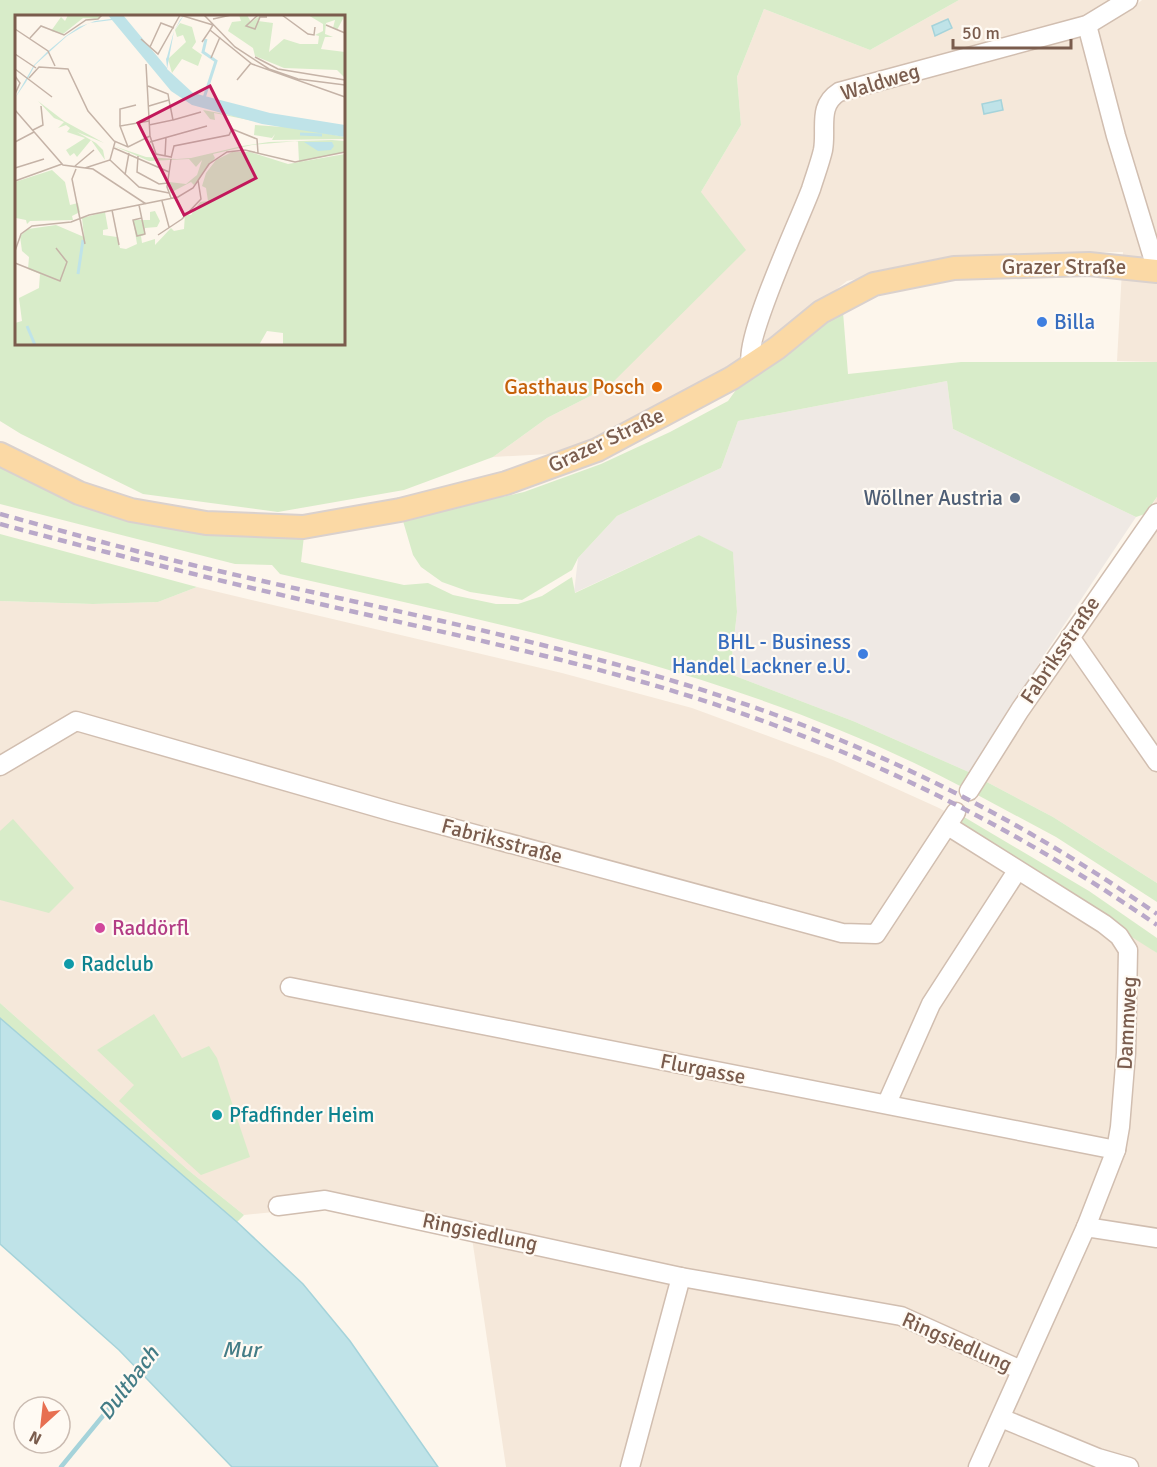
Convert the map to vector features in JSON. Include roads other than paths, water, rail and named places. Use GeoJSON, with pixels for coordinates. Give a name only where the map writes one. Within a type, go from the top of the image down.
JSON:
{"type":"FeatureCollection","features":[{"type":"Feature","properties":{"kind":"main road","name":"Grazer Straße"},"geometry":{"type":"LineString","coordinates":[[0,454],[79,493],[131,510],[206,524],[303,527],[400,510],[506,483],[597,450],[751,365],[841,299],[874,284],[954,268],[1089,264],[1157,271]]}},
{"type":"Feature","properties":{"kind":"street","name":"Waldweg"},"geometry":{"type":"LineString","coordinates":[[751,365],[749,358],[758,328],[787,245],[811,190],[823,148],[825,110],[830,98],[839,92],[1087,25],[1128,0]]}},
{"type":"Feature","properties":{"kind":"street","name":"Grazer Straße"},"geometry":{"type":"LineString","coordinates":[[1087,25],[1116,136],[1157,271]]}},
{"type":"Feature","properties":{"kind":"street","name":"Fabriksstraße"},"geometry":{"type":"LineString","coordinates":[[969,791],[1070,637],[1157,513]]}},
{"type":"Feature","properties":{"kind":"street"},"geometry":{"type":"LineString","coordinates":[[1070,637],[1157,762]]}},
{"type":"Feature","properties":{"kind":"street","name":"Fabriksstraße"},"geometry":{"type":"LineString","coordinates":[[0,766],[76,721],[393,812],[842,933],[876,934],[952,819]]}},
{"type":"Feature","properties":{"kind":"street","name":"Dammweg"},"geometry":{"type":"LineString","coordinates":[[952,819],[1017,871],[1112,930],[1128,950],[1126,1053],[1116,1150],[1086,1227]]}},
{"type":"Feature","properties":{"kind":"street"},"geometry":{"type":"LineString","coordinates":[[887,1103],[931,1004],[1017,871]]}},
{"type":"Feature","properties":{"kind":"street","name":"Flurgasse"},"geometry":{"type":"LineString","coordinates":[[290,987],[1116,1150]]}},
{"type":"Feature","properties":{"kind":"street","name":"Ringsiedlung"},"geometry":{"type":"LineString","coordinates":[[278,1206],[325,1200],[681,1277],[901,1316],[1021,1370]]}},
{"type":"Feature","properties":{"kind":"street"},"geometry":{"type":"LineString","coordinates":[[1086,1227],[1157,1238]]}},
{"type":"Feature","properties":{"kind":"street","name":"Ringsiedlung"},"geometry":{"type":"LineString","coordinates":[[978,1467],[1086,1227]]}},
{"type":"Feature","properties":{"kind":"street"},"geometry":{"type":"LineString","coordinates":[[630,1467],[681,1277]]}},
{"type":"Feature","properties":{"kind":"street"},"geometry":{"type":"LineString","coordinates":[[1001,1418],[1098,1458],[1129,1467]]}},
{"type":"Feature","properties":{"kind":"water"},"geometry":{"type":"Polygon","coordinates":[[[948,19],[952,28],[935,36],[932,26],[948,19]]]}},
{"type":"Feature","properties":{"kind":"water"},"geometry":{"type":"Polygon","coordinates":[[[1001,100],[1003,110],[984,114],[982,104],[1001,100]]]}},
{"type":"Feature","properties":{"kind":"water","name":"Mur"},"geometry":{"type":"Polygon","coordinates":[[[0,1018],[237,1222],[303,1284],[350,1341],[438,1467],[232,1467],[119,1350],[0,1244],[0,1018]]]}},
{"type":"Feature","properties":{"kind":"waterway","name":"Dultbach"},"geometry":{"type":"LineString","coordinates":[[61,1467],[143,1367]]}},
{"type":"Feature","properties":{"kind":"railway"},"geometry":{"type":"LineString","coordinates":[[0,514],[183,563],[565,651],[635,670],[773,714],[874,754],[971,801],[1066,855],[1157,914]]}},
{"type":"Feature","properties":{"kind":"railway"},"geometry":{"type":"LineString","coordinates":[[0,524],[221,581],[566,661],[723,707],[825,745],[972,813],[1066,866],[1157,925]]}},
{"type":"Feature","properties":{"kind":"place","name":"Billa"},"geometry":{"type":"Point","coordinates":[1042,322]}},
{"type":"Feature","properties":{"kind":"place","name":"Gasthaus Posch"},"geometry":{"type":"Point","coordinates":[657,387]}},
{"type":"Feature","properties":{"kind":"place","name":"Wöllner Austria"},"geometry":{"type":"Point","coordinates":[1015,498]}},
{"type":"Feature","properties":{"kind":"place","name":"BHL - Business Handel Lackner e.U."},"geometry":{"type":"Point","coordinates":[863,654]}},
{"type":"Feature","properties":{"kind":"place","name":"Raddörfl"},"geometry":{"type":"Point","coordinates":[100,928]}},
{"type":"Feature","properties":{"kind":"place","name":"Radclub"},"geometry":{"type":"Point","coordinates":[69,964]}},
{"type":"Feature","properties":{"kind":"place","name":"Pfadfinder Heim"},"geometry":{"type":"Point","coordinates":[217,1115]}}]}
